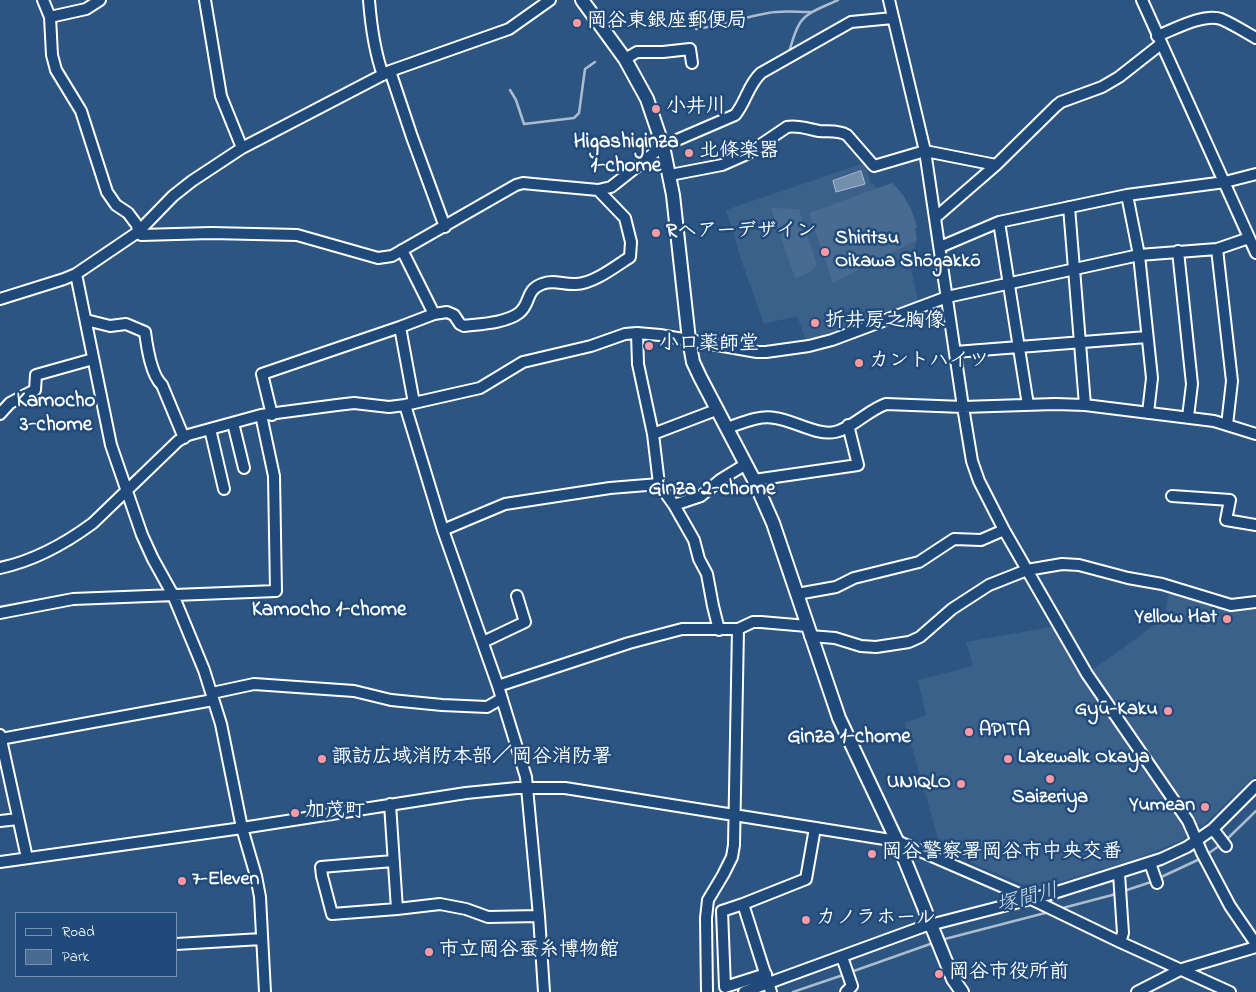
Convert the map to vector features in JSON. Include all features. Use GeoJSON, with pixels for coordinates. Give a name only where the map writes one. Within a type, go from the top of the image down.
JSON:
{"type":"FeatureCollection","features":[{"type":"Feature","properties":{"kind":"main road"},"geometry":{"type":"LineString","coordinates":[[582,0],[625,59],[647,99],[663,146],[670,175],[693,362],[716,410],[754,480],[773,523],[839,718],[897,842],[953,979],[962,992]]}},
{"type":"Feature","properties":{"kind":"street"},"geometry":{"type":"LineString","coordinates":[[43,0],[50,18],[52,55],[56,70],[81,110],[108,192],[116,205],[128,213],[137,225],[141,236],[211,233],[297,235],[378,258],[392,256],[516,185],[523,183],[598,190],[611,187],[663,146],[735,115],[751,83],[761,73],[850,22],[893,18]]}},
{"type":"Feature","properties":{"kind":"street"},"geometry":{"type":"LineString","coordinates":[[50,18],[86,9],[100,0]]}},
{"type":"Feature","properties":{"kind":"street"},"geometry":{"type":"LineString","coordinates":[[205,0],[221,96],[242,148]]}},
{"type":"Feature","properties":{"kind":"street"},"geometry":{"type":"LineString","coordinates":[[369,0],[370,23],[375,53],[386,73],[445,226]]}},
{"type":"Feature","properties":{"kind":"street"},"geometry":{"type":"LineString","coordinates":[[0,299],[64,280],[76,274],[138,232],[185,186],[242,148],[386,73],[509,29],[550,0]]}},
{"type":"Feature","properties":{"kind":"street"},"geometry":{"type":"LineString","coordinates":[[890,0],[925,151],[963,407],[972,461],[977,474],[1004,530],[1087,674],[1188,821],[1230,906],[1256,946],[1182,970],[1137,992]]}},
{"type":"Feature","properties":{"kind":"street"},"geometry":{"type":"LineString","coordinates":[[0,568],[28,560],[81,532],[93,523],[161,456],[184,438],[261,415],[354,403],[389,407],[410,404],[480,388],[523,362],[591,346],[625,334],[637,333],[689,340],[758,352],[809,346],[857,331],[947,297],[1075,268],[1178,251],[1254,246],[1142,0]]}},
{"type":"Feature","properties":{"kind":"street"},"geometry":{"type":"LineString","coordinates":[[936,217],[996,165],[1061,102],[1102,87],[1119,77],[1159,40],[1188,23],[1208,18],[1220,19],[1256,38]]}},
{"type":"Feature","properties":{"kind":"street"},"geometry":{"type":"LineString","coordinates":[[625,59],[637,52],[690,50],[692,64]]}},
{"type":"Feature","properties":{"kind":"street"},"geometry":{"type":"LineString","coordinates":[[670,175],[722,165],[747,154],[787,127],[794,126],[818,131],[842,132],[847,135],[874,166],[925,151],[996,165]]}},
{"type":"Feature","properties":{"kind":"street"},"geometry":{"type":"LineString","coordinates":[[940,247],[998,222],[1127,195],[1225,182],[1256,174]]}},
{"type":"Feature","properties":{"kind":"street"},"geometry":{"type":"LineString","coordinates":[[272,415],[262,374],[434,314],[448,312],[454,315],[460,324],[464,326],[494,323],[519,313],[525,305],[530,292],[541,284],[555,281],[576,284],[589,281],[630,257],[631,242],[625,218],[598,190]]}},
{"type":"Feature","properties":{"kind":"street"},"geometry":{"type":"LineString","coordinates":[[1127,195],[1139,256],[1152,378],[1148,413]]}},
{"type":"Feature","properties":{"kind":"street"},"geometry":{"type":"LineString","coordinates":[[1069,207],[1085,405]]}},
{"type":"Feature","properties":{"kind":"street"},"geometry":{"type":"LineString","coordinates":[[998,222],[1028,405]]}},
{"type":"Feature","properties":{"kind":"street"},"geometry":{"type":"LineString","coordinates":[[1217,249],[1232,381],[1227,425]]}},
{"type":"Feature","properties":{"kind":"street"},"geometry":{"type":"LineString","coordinates":[[402,250],[434,314]]}},
{"type":"Feature","properties":{"kind":"street"},"geometry":{"type":"LineString","coordinates":[[1178,251],[1192,384],[1188,417]]}},
{"type":"Feature","properties":{"kind":"street"},"geometry":{"type":"LineString","coordinates":[[76,274],[111,445],[142,535],[173,595],[221,724],[242,828],[260,897],[265,992]]}},
{"type":"Feature","properties":{"kind":"street"},"geometry":{"type":"LineString","coordinates":[[86,320],[110,326],[126,324],[145,332],[148,356],[152,363],[156,380],[162,386],[184,438]]}},
{"type":"Feature","properties":{"kind":"street"},"geometry":{"type":"LineString","coordinates":[[400,327],[410,404],[443,530],[498,686],[528,787],[544,992]]}},
{"type":"Feature","properties":{"kind":"street"},"geometry":{"type":"LineString","coordinates":[[637,333],[638,364],[653,434],[658,484],[674,505],[694,540],[699,559],[707,574],[719,630]]}},
{"type":"Feature","properties":{"kind":"street"},"geometry":{"type":"LineString","coordinates":[[955,352],[1147,337]]}},
{"type":"Feature","properties":{"kind":"street"},"geometry":{"type":"LineString","coordinates":[[0,414],[10,403],[35,390],[36,375],[94,359]]}},
{"type":"Feature","properties":{"kind":"street"},"geometry":{"type":"LineString","coordinates":[[727,428],[758,419],[774,417],[825,432],[835,432],[877,407],[886,404],[963,407],[1085,405],[1214,421],[1256,434]]}},
{"type":"Feature","properties":{"kind":"street"},"geometry":{"type":"LineString","coordinates":[[653,434],[716,410]]}},
{"type":"Feature","properties":{"kind":"street"},"geometry":{"type":"LineString","coordinates":[[0,613],[73,599],[276,591],[274,476],[261,415]]}},
{"type":"Feature","properties":{"kind":"street"},"geometry":{"type":"LineString","coordinates":[[233,423],[244,468]]}},
{"type":"Feature","properties":{"kind":"street"},"geometry":{"type":"LineString","coordinates":[[754,480],[858,465],[848,425]]}},
{"type":"Feature","properties":{"kind":"street"},"geometry":{"type":"LineString","coordinates":[[210,429],[224,489]]}},
{"type":"Feature","properties":{"kind":"street"},"geometry":{"type":"LineString","coordinates":[[674,505],[701,496],[720,480],[746,464]]}},
{"type":"Feature","properties":{"kind":"street"},"geometry":{"type":"LineString","coordinates":[[443,530],[505,504],[610,488],[658,484]]}},
{"type":"Feature","properties":{"kind":"street"},"geometry":{"type":"LineString","coordinates":[[1172,496],[1230,500],[1226,520],[1256,526]]}},
{"type":"Feature","properties":{"kind":"street"},"geometry":{"type":"LineString","coordinates":[[797,594],[836,587],[854,578],[918,562],[954,539],[982,540],[1004,530]]}},
{"type":"Feature","properties":{"kind":"street"},"geometry":{"type":"LineString","coordinates":[[498,686],[654,636],[682,630],[738,629],[753,622],[808,631],[861,646],[883,646],[910,642],[920,637],[952,609],[989,585],[1027,570],[1062,564],[1079,565],[1128,578],[1162,584],[1231,606],[1256,602]]}},
{"type":"Feature","properties":{"kind":"street"},"geometry":{"type":"LineString","coordinates":[[483,642],[525,622],[517,596]]}},
{"type":"Feature","properties":{"kind":"street"},"geometry":{"type":"LineString","coordinates":[[707,992],[706,918],[708,900],[732,857],[734,845],[738,629]]}},
{"type":"Feature","properties":{"kind":"street"},"geometry":{"type":"LineString","coordinates":[[27,858],[0,737],[212,696],[254,684],[354,691],[391,700],[442,705],[487,706],[501,699]]}},
{"type":"Feature","properties":{"kind":"street"},"geometry":{"type":"LineString","coordinates":[[744,992],[932,924],[1032,899],[1150,863],[1216,833],[1256,786]]}},
{"type":"Feature","properties":{"kind":"street"},"geometry":{"type":"LineString","coordinates":[[0,862],[242,828],[487,790],[528,787],[564,788],[897,842],[1050,907],[1120,942],[1230,992]]}},
{"type":"Feature","properties":{"kind":"street"},"geometry":{"type":"LineString","coordinates":[[390,804],[397,909]]}},
{"type":"Feature","properties":{"kind":"street"},"geometry":{"type":"LineString","coordinates":[[0,821],[18,819]]}},
{"type":"Feature","properties":{"kind":"street"},"geometry":{"type":"LineString","coordinates":[[769,983],[724,987],[722,911],[806,880],[815,828]]}},
{"type":"Feature","properties":{"kind":"street"},"geometry":{"type":"LineString","coordinates":[[1216,833],[1226,846]]}},
{"type":"Feature","properties":{"kind":"street"},"geometry":{"type":"LineString","coordinates":[[394,861],[321,867],[332,914],[440,904],[466,909],[488,917],[539,916]]}},
{"type":"Feature","properties":{"kind":"street"},"geometry":{"type":"LineString","coordinates":[[1150,863],[1155,878]]}},
{"type":"Feature","properties":{"kind":"street"},"geometry":{"type":"LineString","coordinates":[[1119,874],[1123,934],[1120,942]]}},
{"type":"Feature","properties":{"kind":"street"},"geometry":{"type":"LineString","coordinates":[[743,904],[769,983]]}},
{"type":"Feature","properties":{"kind":"street"},"geometry":{"type":"LineString","coordinates":[[178,944],[262,939]]}},
{"type":"Feature","properties":{"kind":"street"},"geometry":{"type":"LineString","coordinates":[[842,957],[852,986],[846,992]]}},
{"type":"Feature","properties":{"kind":"shaded area","name":"Shiritsu Oikawa Shōgakkō"},"geometry":{"type":"Polygon","coordinates":[[[864,163],[871,184],[874,183],[876,188],[892,183],[900,191],[911,208],[917,227],[915,228],[917,240],[914,251],[908,254],[918,301],[807,342],[797,316],[764,324],[726,210],[864,163]]]}},
{"type":"Feature","properties":{"kind":"shaded area"},"geometry":{"type":"Polygon","coordinates":[[[861,171],[865,184],[836,192],[833,181],[861,171]]]}},
{"type":"Feature","properties":{"kind":"shaded area"},"geometry":{"type":"Polygon","coordinates":[[[1170,590],[1231,608],[1246,610],[1256,608],[1256,775],[1203,825],[1197,824],[1142,748],[1091,671],[1164,618],[1170,590]]]}},
{"type":"Feature","properties":{"kind":"shaded area"},"geometry":{"type":"Polygon","coordinates":[[[1056,626],[1162,789],[1187,829],[1187,835],[1181,841],[1135,859],[1045,886],[1037,886],[1019,883],[941,849],[905,723],[926,715],[918,680],[973,666],[966,642],[1056,626]]]}},
{"type":"Feature","properties":{"kind":"green space"},"geometry":{"type":"Polygon","coordinates":[[[892,183],[905,198],[911,209],[917,227],[915,228],[917,240],[833,283],[809,213],[892,183]]]}},
{"type":"Feature","properties":{"kind":"green space"},"geometry":{"type":"Polygon","coordinates":[[[771,208],[799,209],[817,265],[809,273],[795,278],[771,208]]]}},
{"type":"Feature","properties":{"kind":"waterway"},"geometry":{"type":"LineString","coordinates":[[789,53],[796,31],[804,18],[838,0]]}},
{"type":"Feature","properties":{"kind":"waterway"},"geometry":{"type":"LineString","coordinates":[[696,29],[773,12],[811,12]]}},
{"type":"Feature","properties":{"kind":"waterway"},"geometry":{"type":"LineString","coordinates":[[510,90],[516,100],[524,124],[574,118],[579,113],[585,69],[595,62]]}},
{"type":"Feature","properties":{"kind":"waterway","name":"塚間川"},"geometry":{"type":"LineString","coordinates":[[1226,840],[1256,811]]}},
{"type":"Feature","properties":{"kind":"waterway","name":"塚間川"},"geometry":{"type":"LineString","coordinates":[[1206,855],[1222,844]]}},
{"type":"Feature","properties":{"kind":"waterway","name":"塚間川"},"geometry":{"type":"LineString","coordinates":[[1159,878],[1202,858]]}},
{"type":"Feature","properties":{"kind":"waterway","name":"塚間川"},"geometry":{"type":"LineString","coordinates":[[1124,891],[1154,881]]}},
{"type":"Feature","properties":{"kind":"waterway","name":"塚間川"},"geometry":{"type":"LineString","coordinates":[[1059,909],[1116,894]]}},
{"type":"Feature","properties":{"kind":"waterway","name":"塚間川"},"geometry":{"type":"LineString","coordinates":[[941,940],[1049,912]]}},
{"type":"Feature","properties":{"kind":"waterway","name":"塚間川"},"geometry":{"type":"LineString","coordinates":[[851,972],[933,943]]}},
{"type":"Feature","properties":{"kind":"waterway","name":"塚間川"},"geometry":{"type":"LineString","coordinates":[[793,992],[846,974]]}},
{"type":"Feature","properties":{"kind":"place","name":"岡谷東銀座郵便局"},"geometry":{"type":"Point","coordinates":[577,23]}},
{"type":"Feature","properties":{"kind":"place","name":"小井川"},"geometry":{"type":"Point","coordinates":[656,109]}},
{"type":"Feature","properties":{"kind":"place","name":"北條楽器"},"geometry":{"type":"Point","coordinates":[689,153]}},
{"type":"Feature","properties":{"kind":"place","name":"Rヘアーデザイン"},"geometry":{"type":"Point","coordinates":[656,233]}},
{"type":"Feature","properties":{"kind":"place","name":"Shiritsu Oikawa Shōgakkō"},"geometry":{"type":"Point","coordinates":[825,252]}},
{"type":"Feature","properties":{"kind":"place","name":"折井房之胸像"},"geometry":{"type":"Point","coordinates":[815,323]}},
{"type":"Feature","properties":{"kind":"place","name":"小口薬師堂"},"geometry":{"type":"Point","coordinates":[649,346]}},
{"type":"Feature","properties":{"kind":"place","name":"カントハイツ"},"geometry":{"type":"Point","coordinates":[859,363]}},
{"type":"Feature","properties":{"kind":"place","name":"Yellow Hat"},"geometry":{"type":"Point","coordinates":[1227,619]}},
{"type":"Feature","properties":{"kind":"place","name":"Gyū-Kaku"},"geometry":{"type":"Point","coordinates":[1168,711]}},
{"type":"Feature","properties":{"kind":"place","name":"APITA"},"geometry":{"type":"Point","coordinates":[969,732]}},
{"type":"Feature","properties":{"kind":"place","name":"諏訪広域消防本部／岡谷消防署"},"geometry":{"type":"Point","coordinates":[322,759]}},
{"type":"Feature","properties":{"kind":"place","name":"Lakewalk Okaya"},"geometry":{"type":"Point","coordinates":[1008,759]}},
{"type":"Feature","properties":{"kind":"place","name":"Saizeriya"},"geometry":{"type":"Point","coordinates":[1050,779]}},
{"type":"Feature","properties":{"kind":"place","name":"UNIQLO"},"geometry":{"type":"Point","coordinates":[961,784]}},
{"type":"Feature","properties":{"kind":"place","name":"Yumean"},"geometry":{"type":"Point","coordinates":[1205,807]}},
{"type":"Feature","properties":{"kind":"place","name":"加茂町"},"geometry":{"type":"Point","coordinates":[295,813]}},
{"type":"Feature","properties":{"kind":"place","name":"岡谷警察署岡谷市中央交番"},"geometry":{"type":"Point","coordinates":[872,854]}},
{"type":"Feature","properties":{"kind":"place","name":"7-Eleven"},"geometry":{"type":"Point","coordinates":[182,881]}},
{"type":"Feature","properties":{"kind":"place","name":"カノラホール"},"geometry":{"type":"Point","coordinates":[806,920]}},
{"type":"Feature","properties":{"kind":"place","name":"市立岡谷蚕糸博物館"},"geometry":{"type":"Point","coordinates":[429,952]}},
{"type":"Feature","properties":{"kind":"place","name":"岡谷市役所前"},"geometry":{"type":"Point","coordinates":[939,974]}},
{"type":"Feature","properties":{"kind":"district","name":"Higashiginza 1-chome"},"geometry":{"type":"Point","coordinates":[626,156]}},
{"type":"Feature","properties":{"kind":"district","name":"Kamocho 3-chome"},"geometry":{"type":"Point","coordinates":[56,415]}},
{"type":"Feature","properties":{"kind":"district","name":"Ginza 2-chome"},"geometry":{"type":"Point","coordinates":[712,491]}},
{"type":"Feature","properties":{"kind":"district","name":"Kamocho 1-chome"},"geometry":{"type":"Point","coordinates":[329,612]}},
{"type":"Feature","properties":{"kind":"district","name":"Ginza 1-chome"},"geometry":{"type":"Point","coordinates":[849,739]}}]}
